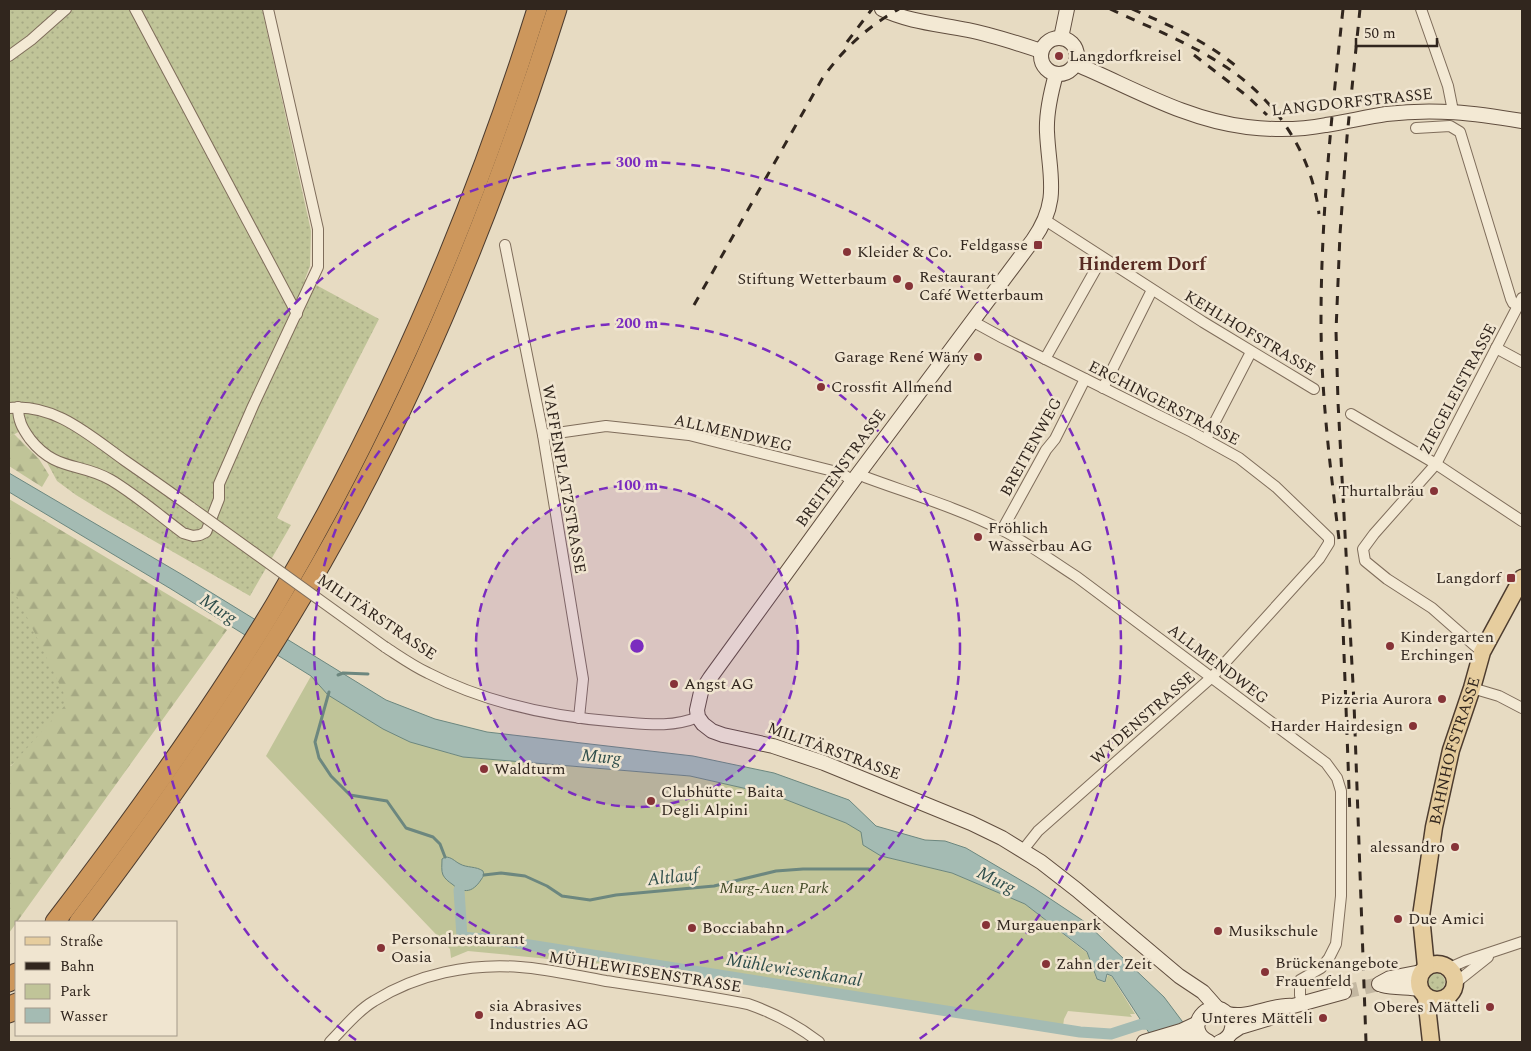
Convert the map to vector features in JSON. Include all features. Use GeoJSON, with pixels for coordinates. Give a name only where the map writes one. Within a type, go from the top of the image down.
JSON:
{"type":"FeatureCollection","features":[{"type":"Feature","properties":{"kind":"highway"},"geometry":{"type":"LineString","coordinates":[[56,921],[144,802],[242,658],[344,481],[421,322],[482,171],[537,9]]}},
{"type":"Feature","properties":{"kind":"highway"},"geometry":{"type":"LineString","coordinates":[[80,921],[170,798],[258,667],[290,617],[363,486],[388,438],[464,269],[522,116],[557,9]]}},
{"type":"Feature","properties":{"kind":"main road","name":"BAHNHOFSTRASSE"},"geometry":{"type":"LineString","coordinates":[[1442,1042],[1440,1011],[1432,979],[1421,916],[1434,827],[1448,760],[1482,652],[1522,578]]}},
{"type":"Feature","properties":{"kind":"main road","name":"BAHNHOFSTRASSE"},"geometry":{"type":"LineString","coordinates":[[1431,1042],[1432,979]]}},
{"type":"Feature","properties":{"kind":"main road"},"geometry":{"type":"LineString","coordinates":[[1432,979],[1450,993],[1454,984]]}},
{"type":"Feature","properties":{"kind":"street"},"geometry":{"type":"LineString","coordinates":[[9,56],[31,40],[66,9]]}},
{"type":"Feature","properties":{"kind":"street"},"geometry":{"type":"LineString","coordinates":[[135,9],[296,314]]}},
{"type":"Feature","properties":{"kind":"street"},"geometry":{"type":"LineString","coordinates":[[13,408],[20,424],[34,444],[50,458],[106,478],[183,532],[193,536],[206,532],[219,499],[219,484],[318,267],[318,229],[268,9]]}},
{"type":"Feature","properties":{"kind":"street"},"geometry":{"type":"LineString","coordinates":[[882,9],[894,15],[1006,39],[1042,51]]}},
{"type":"Feature","properties":{"kind":"street"},"geometry":{"type":"LineString","coordinates":[[1062,38],[1067,9]]}},
{"type":"Feature","properties":{"kind":"street"},"geometry":{"type":"LineString","coordinates":[[1421,9],[1448,86],[1453,111]]}},
{"type":"Feature","properties":{"kind":"street"},"geometry":{"type":"LineString","coordinates":[[1062,38],[1067,39],[1076,47],[1078,52],[1076,64],[1066,74],[1056,74],[1045,68],[1042,63],[1042,51],[1051,39],[1062,38]]}},
{"type":"Feature","properties":{"kind":"street","name":"LANGDORFSTRASSE"},"geometry":{"type":"LineString","coordinates":[[1076,64],[1204,119],[1246,127],[1295,129],[1385,114],[1417,111],[1453,111],[1522,120]]}},
{"type":"Feature","properties":{"kind":"street","name":"BREITENSTRASSE"},"geometry":{"type":"LineString","coordinates":[[698,717],[698,703],[701,692],[710,678],[856,477],[1033,240],[1045,220],[1052,191],[1047,118],[1056,74]]}},
{"type":"Feature","properties":{"kind":"street"},"geometry":{"type":"LineString","coordinates":[[1416,128],[1450,126],[1460,132],[1511,298],[1513,303],[1520,302]]}},
{"type":"Feature","properties":{"kind":"street","name":"KEHLHOFSTRASSE"},"geometry":{"type":"LineString","coordinates":[[1045,220],[1152,290],[1314,389]]}},
{"type":"Feature","properties":{"kind":"street","name":"WAFFENPLATZSTRASSE"},"geometry":{"type":"LineString","coordinates":[[505,246],[543,435],[583,679],[579,718]]}},
{"type":"Feature","properties":{"kind":"street"},"geometry":{"type":"LineString","coordinates":[[1045,359],[1102,258]]}},
{"type":"Feature","properties":{"kind":"street"},"geometry":{"type":"LineString","coordinates":[[1103,388],[1152,290]]}},
{"type":"Feature","properties":{"kind":"street","name":"ZIEGELEISTRASSE"},"geometry":{"type":"LineString","coordinates":[[1482,652],[1432,608],[1387,579],[1365,561],[1363,549],[1436,464],[1520,302]]}},
{"type":"Feature","properties":{"kind":"street","name":"ERCHINGERSTRASSE"},"geometry":{"type":"LineString","coordinates":[[972,321],[1206,439],[1239,458],[1265,477],[1326,535]]}},
{"type":"Feature","properties":{"kind":"street"},"geometry":{"type":"LineString","coordinates":[[1496,348],[1522,362]]}},
{"type":"Feature","properties":{"kind":"street"},"geometry":{"type":"LineString","coordinates":[[1206,439],[1251,352]]}},
{"type":"Feature","properties":{"kind":"street","name":"BREITENWEG"},"geometry":{"type":"LineString","coordinates":[[1002,530],[1046,450],[1055,440],[1085,379]]}},
{"type":"Feature","properties":{"kind":"street","name":"MILITÄRSTRASSE"},"geometry":{"type":"LineString","coordinates":[[13,408],[37,409],[70,422],[386,647],[427,673],[488,699],[554,715],[667,725],[698,717],[712,731],[773,746],[830,766],[971,823],[1024,850],[1041,862],[1180,976],[1203,992],[1223,1011]]}},
{"type":"Feature","properties":{"kind":"street"},"geometry":{"type":"LineString","coordinates":[[1351,414],[1436,464],[1522,521]]}},
{"type":"Feature","properties":{"kind":"street","name":"ALLMENDWEG"},"geometry":{"type":"LineString","coordinates":[[543,435],[606,426],[689,436],[856,477],[865,477],[971,516],[1002,530],[1034,548],[1077,577],[1212,677],[1326,763],[1337,778],[1341,791],[1341,896],[1336,944],[1330,958],[1321,968],[1300,980],[1298,1004]]}},
{"type":"Feature","properties":{"kind":"street","name":"WYDENSTRASSE"},"geometry":{"type":"LineString","coordinates":[[1024,850],[1034,835],[1212,677],[1319,559],[1329,543],[1329,538],[1326,535]]}},
{"type":"Feature","properties":{"kind":"street"},"geometry":{"type":"LineString","coordinates":[[1472,688],[1500,696],[1522,708]]}},
{"type":"Feature","properties":{"kind":"street"},"geometry":{"type":"LineString","coordinates":[[1432,979],[1496,950],[1522,942]]}},
{"type":"Feature","properties":{"kind":"street"},"geometry":{"type":"LineString","coordinates":[[1454,984],[1496,950]]}},
{"type":"Feature","properties":{"kind":"street","name":"MÜHLEWIESENSTRASSE"},"geometry":{"type":"LineString","coordinates":[[330,1042],[370,1004],[403,985],[441,973],[490,966],[520,967],[555,972],[748,1004],[775,1014],[819,1042]]}},
{"type":"Feature","properties":{"kind":"street","name":"MILITÄRSTRASSE"},"geometry":{"type":"LineString","coordinates":[[1180,976],[1196,997],[1201,1030]]}},
{"type":"Feature","properties":{"kind":"street"},"geometry":{"type":"LineString","coordinates":[[1170,1042],[1201,1030],[1209,1009],[1247,1014],[1285,1005],[1298,1004],[1344,992]]}},
{"type":"Feature","properties":{"kind":"street"},"geometry":{"type":"LineString","coordinates":[[1220,1042],[1240,1028],[1285,1013],[1298,1004]]}},
{"type":"Feature","properties":{"kind":"street"},"geometry":{"type":"LineString","coordinates":[[1223,1011],[1232,1023],[1231,1033]]}},
{"type":"Feature","properties":{"kind":"street"},"geometry":{"type":"LineString","coordinates":[[1144,1042],[1201,1030]]}},
{"type":"Feature","properties":{"kind":"green space"},"geometry":{"type":"Polygon","coordinates":[[[9,9],[262,9],[311,231],[310,266],[305,279],[379,319],[277,518],[291,525],[250,596],[107,514],[57,481],[28,427],[9,437],[9,9]]]}},
{"type":"Feature","properties":{"kind":"green space"},"geometry":{"type":"Polygon","coordinates":[[[14,434],[39,459],[49,475],[42,487],[9,466],[9,437],[14,434]]]}},
{"type":"Feature","properties":{"kind":"green space"},"geometry":{"type":"Polygon","coordinates":[[[9,499],[227,630],[18,921],[15,921],[15,925],[9,933],[9,765],[11,766],[68,702],[9,580],[9,499]]]}},
{"type":"Feature","properties":{"kind":"green space"},"geometry":{"type":"Polygon","coordinates":[[[9,572],[84,709],[10,766],[9,765],[9,572]]]}},
{"type":"Feature","properties":{"kind":"green space","name":"Murg-Auen Park"},"geometry":{"type":"Polygon","coordinates":[[[311,676],[448,753],[463,757],[690,776],[775,795],[846,823],[862,832],[881,856],[952,873],[1025,904],[1087,953],[1096,978],[1105,983],[1108,975],[1112,977],[1135,1014],[1130,1014],[1132,1017],[1068,1011],[1064,1019],[1062,1033],[1047,1028],[775,981],[468,951],[451,958],[450,949],[266,756],[311,676]]]}},
{"type":"Feature","properties":{"kind":"green space"},"geometry":{"type":"Polygon","coordinates":[[[1432,973],[1440,973],[1445,978],[1443,989],[1432,991],[1427,986],[1427,978],[1432,973]]]}},
{"type":"Feature","properties":{"kind":"water","name":"Murg"},"geometry":{"type":"Polygon","coordinates":[[[9,473],[181,574],[386,700],[435,719],[487,732],[693,756],[774,773],[849,800],[876,826],[925,840],[945,841],[966,848],[1034,888],[1085,922],[1164,997],[1185,1025],[1155,1042],[1112,976],[1107,974],[1105,982],[1097,979],[1087,952],[1025,904],[952,873],[881,856],[863,845],[861,832],[846,823],[774,795],[690,776],[463,757],[410,742],[383,729],[328,695],[311,676],[9,492],[9,473]]]}},
{"type":"Feature","properties":{"kind":"water"},"geometry":{"type":"Polygon","coordinates":[[[445,857],[451,858],[463,865],[480,869],[484,875],[471,890],[467,891],[457,888],[443,875],[442,859],[445,857]]]}},
{"type":"Feature","properties":{"kind":"waterway"},"geometry":{"type":"LineString","coordinates":[[338,675],[343,673],[368,674]]}},
{"type":"Feature","properties":{"kind":"waterway","name":"Altlauf"},"geometry":{"type":"LineString","coordinates":[[329,692],[315,742],[319,758],[331,776],[350,795],[387,801],[406,828],[433,837],[440,844],[445,857]]}},
{"type":"Feature","properties":{"kind":"waterway","name":"Altlauf"},"geometry":{"type":"LineString","coordinates":[[484,875],[501,873],[525,876],[547,886],[562,896],[590,900],[616,895],[714,886],[776,871],[869,869]]}},
{"type":"Feature","properties":{"kind":"waterway","name":"Mühlewiesenkanal"},"geometry":{"type":"LineString","coordinates":[[459,890],[462,937],[504,941],[1080,1032],[1111,1034],[1142,1024],[1157,1025]]}},
{"type":"Feature","properties":{"kind":"tunnel"},"geometry":{"type":"LineString","coordinates":[[1344,992],[1379,984]]}},
{"type":"Feature","properties":{"kind":"railway"},"geometry":{"type":"LineString","coordinates":[[847,42],[872,9]]}},
{"type":"Feature","properties":{"kind":"railway"},"geometry":{"type":"LineString","coordinates":[[694,305],[822,79],[838,58],[856,40],[877,23],[899,9]]}},
{"type":"Feature","properties":{"kind":"railway"},"geometry":{"type":"LineString","coordinates":[[1110,9],[1196,49],[1242,78],[1259,94],[1288,129],[1299,149],[1315,191],[1319,214]]}},
{"type":"Feature","properties":{"kind":"railway"},"geometry":{"type":"LineString","coordinates":[[1132,9],[1199,41],[1224,56],[1236,66]]}},
{"type":"Feature","properties":{"kind":"railway"},"geometry":{"type":"LineString","coordinates":[[1339,539],[1324,402],[1321,347],[1321,281],[1331,125],[1343,9]]}},
{"type":"Feature","properties":{"kind":"railway"},"geometry":{"type":"LineString","coordinates":[[1360,9],[1347,137],[1336,331],[1354,703],[1366,1042]]}},
{"type":"Feature","properties":{"kind":"railway"},"geometry":{"type":"LineString","coordinates":[[1194,55],[1247,96],[1267,115]]}},
{"type":"Feature","properties":{"kind":"railway"},"geometry":{"type":"LineString","coordinates":[[1342,600],[1350,815]]}},
{"type":"Feature","properties":{"kind":"place","name":"Langdorfkreisel"},"geometry":{"type":"Point","coordinates":[1059,56]}},
{"type":"Feature","properties":{"kind":"place","name":"Feldgasse"},"geometry":{"type":"Point","coordinates":[1038,245]}},
{"type":"Feature","properties":{"kind":"place","name":"Kleider & Co."},"geometry":{"type":"Point","coordinates":[847,252]}},
{"type":"Feature","properties":{"kind":"place","name":"Stiftung Wetterbaum"},"geometry":{"type":"Point","coordinates":[897,279]}},
{"type":"Feature","properties":{"kind":"place","name":"Restaurant Café Wetterbaum"},"geometry":{"type":"Point","coordinates":[909,286]}},
{"type":"Feature","properties":{"kind":"place","name":"Garage René Wäny"},"geometry":{"type":"Point","coordinates":[978,357]}},
{"type":"Feature","properties":{"kind":"place","name":"Crossfit Allmend"},"geometry":{"type":"Point","coordinates":[821,387]}},
{"type":"Feature","properties":{"kind":"place","name":"Thurtalbräu"},"geometry":{"type":"Point","coordinates":[1434,491]}},
{"type":"Feature","properties":{"kind":"place","name":"Fröhlich Wasserbau AG"},"geometry":{"type":"Point","coordinates":[978,537]}},
{"type":"Feature","properties":{"kind":"place","name":"Langdorf"},"geometry":{"type":"Point","coordinates":[1511,578]}},
{"type":"Feature","properties":{"kind":"place","name":"Kindergarten Erchingen"},"geometry":{"type":"Point","coordinates":[1390,646]}},
{"type":"Feature","properties":{"kind":"place","name":"Angst AG"},"geometry":{"type":"Point","coordinates":[674,684]}},
{"type":"Feature","properties":{"kind":"place","name":"Pizzeria Aurora"},"geometry":{"type":"Point","coordinates":[1442,699]}},
{"type":"Feature","properties":{"kind":"place","name":"Harder Hairdesign"},"geometry":{"type":"Point","coordinates":[1413,726]}},
{"type":"Feature","properties":{"kind":"place","name":"Waldturm"},"geometry":{"type":"Point","coordinates":[484,769]}},
{"type":"Feature","properties":{"kind":"place","name":"Clubhütte - Baita Degli Alpini"},"geometry":{"type":"Point","coordinates":[651,801]}},
{"type":"Feature","properties":{"kind":"place","name":"alessandro"},"geometry":{"type":"Point","coordinates":[1455,847]}},
{"type":"Feature","properties":{"kind":"place","name":"Due Amici"},"geometry":{"type":"Point","coordinates":[1398,919]}},
{"type":"Feature","properties":{"kind":"place","name":"Murgauenpark"},"geometry":{"type":"Point","coordinates":[986,925]}},
{"type":"Feature","properties":{"kind":"place","name":"Bocciabahn"},"geometry":{"type":"Point","coordinates":[692,928]}},
{"type":"Feature","properties":{"kind":"place","name":"Musikschule"},"geometry":{"type":"Point","coordinates":[1218,931]}},
{"type":"Feature","properties":{"kind":"place","name":"Personalrestaurant Oasia"},"geometry":{"type":"Point","coordinates":[381,948]}},
{"type":"Feature","properties":{"kind":"place","name":"Zahn der Zeit"},"geometry":{"type":"Point","coordinates":[1046,964]}},
{"type":"Feature","properties":{"kind":"place","name":"Brückenangebote Frauenfeld"},"geometry":{"type":"Point","coordinates":[1265,972]}},
{"type":"Feature","properties":{"kind":"place","name":"Oberes Mätteli"},"geometry":{"type":"Point","coordinates":[1490,1007]}},
{"type":"Feature","properties":{"kind":"place","name":"sia Abrasives Industries AG"},"geometry":{"type":"Point","coordinates":[479,1015]}},
{"type":"Feature","properties":{"kind":"place","name":"Unteres Mätteli"},"geometry":{"type":"Point","coordinates":[1323,1018]}},
{"type":"Feature","properties":{"kind":"district","name":"Hinderem Dorf"},"geometry":{"type":"Point","coordinates":[1142,264]}}]}
